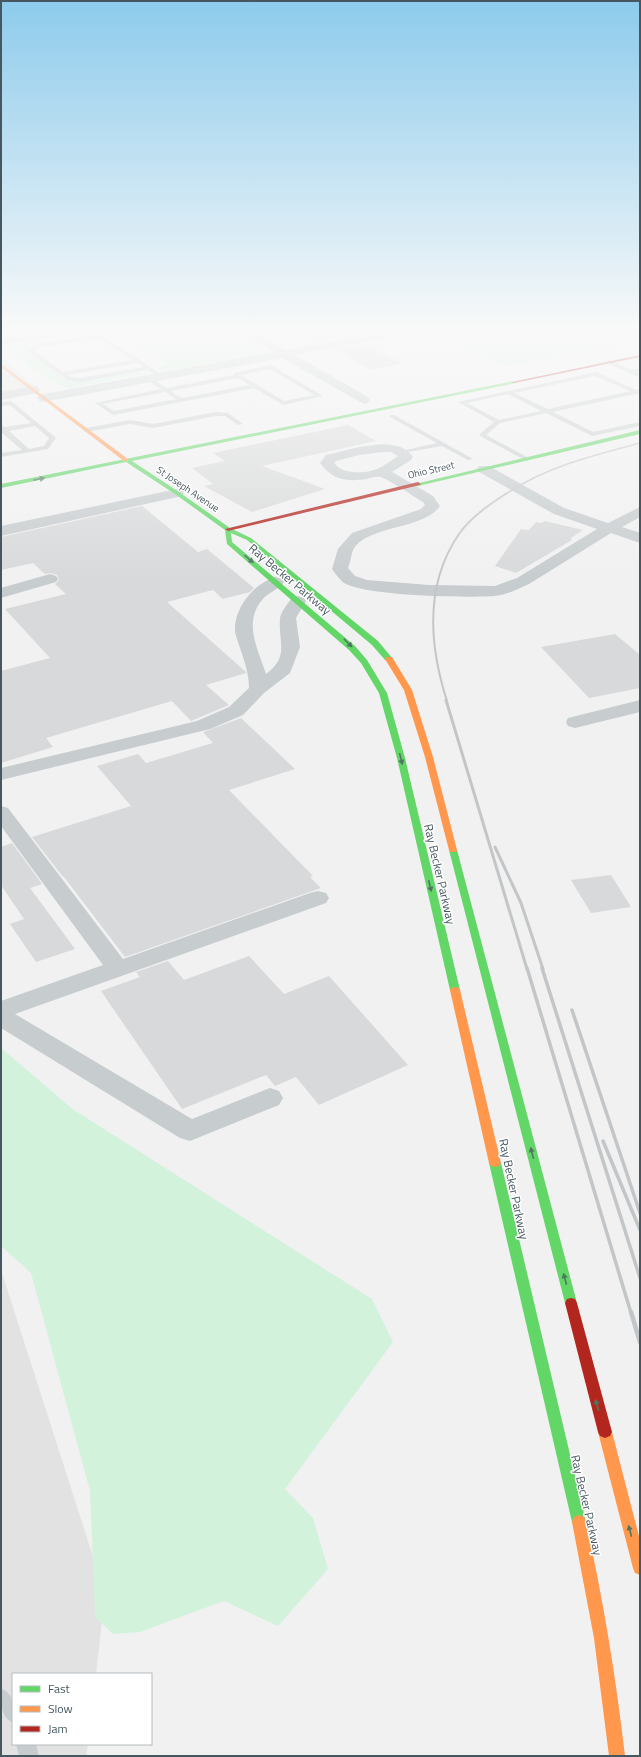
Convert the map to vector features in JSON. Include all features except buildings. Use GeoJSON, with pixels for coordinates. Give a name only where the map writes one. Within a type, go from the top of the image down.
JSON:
{"type":"FeatureCollection","features":[{"type":"Feature","properties":{"kind":"main road","name":"St Joseph Avenue"},"geometry":{"type":"LineString","coordinates":[[65,414],[126,460],[177,493],[228,530]]}},
{"type":"Feature","properties":{"kind":"main road"},"geometry":{"type":"LineString","coordinates":[[1,486],[353,414]]}},
{"type":"Feature","properties":{"kind":"main road"},"geometry":{"type":"LineString","coordinates":[[225,427],[243,423]]}},
{"type":"Feature","properties":{"kind":"main road","name":"Ohio Street"},"geometry":{"type":"LineString","coordinates":[[228,530],[640,432]]}},
{"type":"Feature","properties":{"kind":"main road"},"geometry":{"type":"LineString","coordinates":[[99,452],[127,447]]}},
{"type":"Feature","properties":{"kind":"main road","name":"Ray Becker Parkway"},"geometry":{"type":"LineString","coordinates":[[617,1756],[608,1674],[591,1575],[397,744],[383,693],[364,662],[343,638],[229,544],[228,530],[249,539],[364,633],[388,658],[408,690],[429,757],[640,1568]]}},
{"type":"Feature","properties":{"kind":"street"},"geometry":{"type":"LineString","coordinates":[[389,448],[404,452],[406,457],[382,472],[354,476],[338,474],[330,469],[327,463],[331,458],[372,449],[389,448]]}},
{"type":"Feature","properties":{"kind":"street"},"geometry":{"type":"LineString","coordinates":[[484,469],[559,511],[609,529],[640,538]]}},
{"type":"Feature","properties":{"kind":"street"},"geometry":{"type":"LineString","coordinates":[[382,472],[428,499],[433,506],[426,512],[357,536],[346,549],[340,569],[349,579],[364,585],[429,590],[495,591],[510,587],[523,581],[609,529],[638,514]]}},
{"type":"Feature","properties":{"kind":"street"},"geometry":{"type":"LineString","coordinates":[[1,531],[177,493]]}},
{"type":"Feature","properties":{"kind":"street"},"geometry":{"type":"LineString","coordinates":[[1,593],[50,579]]}},
{"type":"Feature","properties":{"kind":"street"},"geometry":{"type":"LineString","coordinates":[[258,689],[258,676],[243,631],[246,613],[256,596],[276,582]]}},
{"type":"Feature","properties":{"kind":"street"},"geometry":{"type":"LineString","coordinates":[[1,774],[203,725],[236,711],[258,689],[284,669],[291,646],[288,618],[298,601]]}},
{"type":"Feature","properties":{"kind":"street"},"geometry":{"type":"LineString","coordinates":[[575,722],[640,706]]}},
{"type":"Feature","properties":{"kind":"street"},"geometry":{"type":"LineString","coordinates":[[1,812],[118,969]]}},
{"type":"Feature","properties":{"kind":"street"},"geometry":{"type":"LineString","coordinates":[[1,1010],[318,898]]}},
{"type":"Feature","properties":{"kind":"street"},"geometry":{"type":"LineString","coordinates":[[1,1017],[190,1131],[270,1098]]}},
{"type":"Feature","properties":{"kind":"lane"},"geometry":{"type":"LineString","coordinates":[[1,455],[46,448],[53,438],[24,414]]}},
{"type":"Feature","properties":{"kind":"lane"},"geometry":{"type":"LineString","coordinates":[[86,430],[130,422],[153,426],[216,414],[226,414],[243,423]]}},
{"type":"Feature","properties":{"kind":"lane"},"geometry":{"type":"LineString","coordinates":[[483,414],[498,422]]}},
{"type":"Feature","properties":{"kind":"lane"},"geometry":{"type":"LineString","coordinates":[[527,459],[482,435],[498,422],[536,414]]}},
{"type":"Feature","properties":{"kind":"lane"},"geometry":{"type":"LineString","coordinates":[[550,414],[592,434],[640,424]]}},
{"type":"Feature","properties":{"kind":"lane"},"geometry":{"type":"LineString","coordinates":[[392,416],[470,459]]}},
{"type":"Feature","properties":{"kind":"lane"},"geometry":{"type":"LineString","coordinates":[[2,429],[36,424]]}},
{"type":"Feature","properties":{"kind":"lane"},"geometry":{"type":"LineString","coordinates":[[2,429],[28,451]]}},
{"type":"Feature","properties":{"kind":"lane"},"geometry":{"type":"LineString","coordinates":[[404,452],[443,444]]}},
{"type":"Feature","properties":{"kind":"lane"},"geometry":{"type":"LineString","coordinates":[[1,1698],[12,1712]]}},
{"type":"Feature","properties":{"kind":"lane"},"geometry":{"type":"LineString","coordinates":[[26,1745],[29,1756]]}},
{"type":"Feature","properties":{"kind":"shaded area"},"geometry":{"type":"Polygon","coordinates":[[[1,1270],[105,1594],[96,1673],[12,1673],[12,1745],[88,1745],[86,1756],[1,1756],[1,1270]]]}},
{"type":"Feature","properties":{"kind":"green space"},"geometry":{"type":"Polygon","coordinates":[[[1,1048],[74,1110],[372,1299],[393,1342],[285,1489],[313,1518],[328,1569],[278,1626],[224,1601],[140,1632],[113,1634],[95,1617],[90,1491],[31,1273],[1,1246],[1,1048]]]}},
{"type":"Feature","properties":{"kind":"railway"},"geometry":{"type":"LineString","coordinates":[[506,494],[537,476],[554,469],[588,457],[640,443]]}},
{"type":"Feature","properties":{"kind":"railway"},"geometry":{"type":"LineString","coordinates":[[447,701],[436,658],[434,637],[433,616],[435,594],[440,574],[448,554],[459,534],[481,511],[507,493]]}},
{"type":"Feature","properties":{"kind":"railway"},"geometry":{"type":"LineString","coordinates":[[446,700],[527,969]]}},
{"type":"Feature","properties":{"kind":"railway"},"geometry":{"type":"LineString","coordinates":[[495,847],[521,903],[543,969]]}},
{"type":"Feature","properties":{"kind":"railway"},"geometry":{"type":"LineString","coordinates":[[527,968],[631,1313]]}},
{"type":"Feature","properties":{"kind":"railway"},"geometry":{"type":"LineString","coordinates":[[542,968],[640,1278]]}},
{"type":"Feature","properties":{"kind":"railway"},"geometry":{"type":"LineString","coordinates":[[572,1010],[640,1213]]}},
{"type":"Feature","properties":{"kind":"railway"},"geometry":{"type":"LineString","coordinates":[[603,1141],[640,1230]]}},
{"type":"Feature","properties":{"kind":"railway"},"geometry":{"type":"LineString","coordinates":[[631,1312],[640,1342]]}},
{"type":"Feature","properties":{"kind":"traffic: fast"},"geometry":{"type":"LineString","coordinates":[[1,486],[356,414]]}},
{"type":"Feature","properties":{"kind":"traffic: fast"},"geometry":{"type":"LineString","coordinates":[[418,484],[640,432]]}},
{"type":"Feature","properties":{"kind":"traffic: fast"},"geometry":{"type":"LineString","coordinates":[[126,460],[177,493],[228,529],[249,539],[375,643],[389,659]]}},
{"type":"Feature","properties":{"kind":"traffic: fast"},"geometry":{"type":"LineString","coordinates":[[228,529],[229,543],[352,648],[364,662],[383,693],[401,758],[455,990]]}},
{"type":"Feature","properties":{"kind":"traffic: fast"},"geometry":{"type":"LineString","coordinates":[[453,850],[571,1303]]}},
{"type":"Feature","properties":{"kind":"traffic: fast"},"geometry":{"type":"LineString","coordinates":[[495,1163],[579,1522]]}},
{"type":"Feature","properties":{"kind":"traffic: slow"},"geometry":{"type":"LineString","coordinates":[[65,414],[126,460]]}},
{"type":"Feature","properties":{"kind":"traffic: slow"},"geometry":{"type":"LineString","coordinates":[[389,659],[408,690],[429,757],[453,850]]}},
{"type":"Feature","properties":{"kind":"traffic: slow"},"geometry":{"type":"LineString","coordinates":[[455,990],[495,1163]]}},
{"type":"Feature","properties":{"kind":"traffic: slow"},"geometry":{"type":"LineString","coordinates":[[605,1432],[640,1568]]}},
{"type":"Feature","properties":{"kind":"traffic: slow"},"geometry":{"type":"LineString","coordinates":[[579,1522],[601,1638],[617,1756]]}},
{"type":"Feature","properties":{"kind":"traffic: jam"},"geometry":{"type":"LineString","coordinates":[[228,529],[418,484]]}},
{"type":"Feature","properties":{"kind":"traffic: jam"},"geometry":{"type":"LineString","coordinates":[[571,1303],[605,1432]]}}]}
